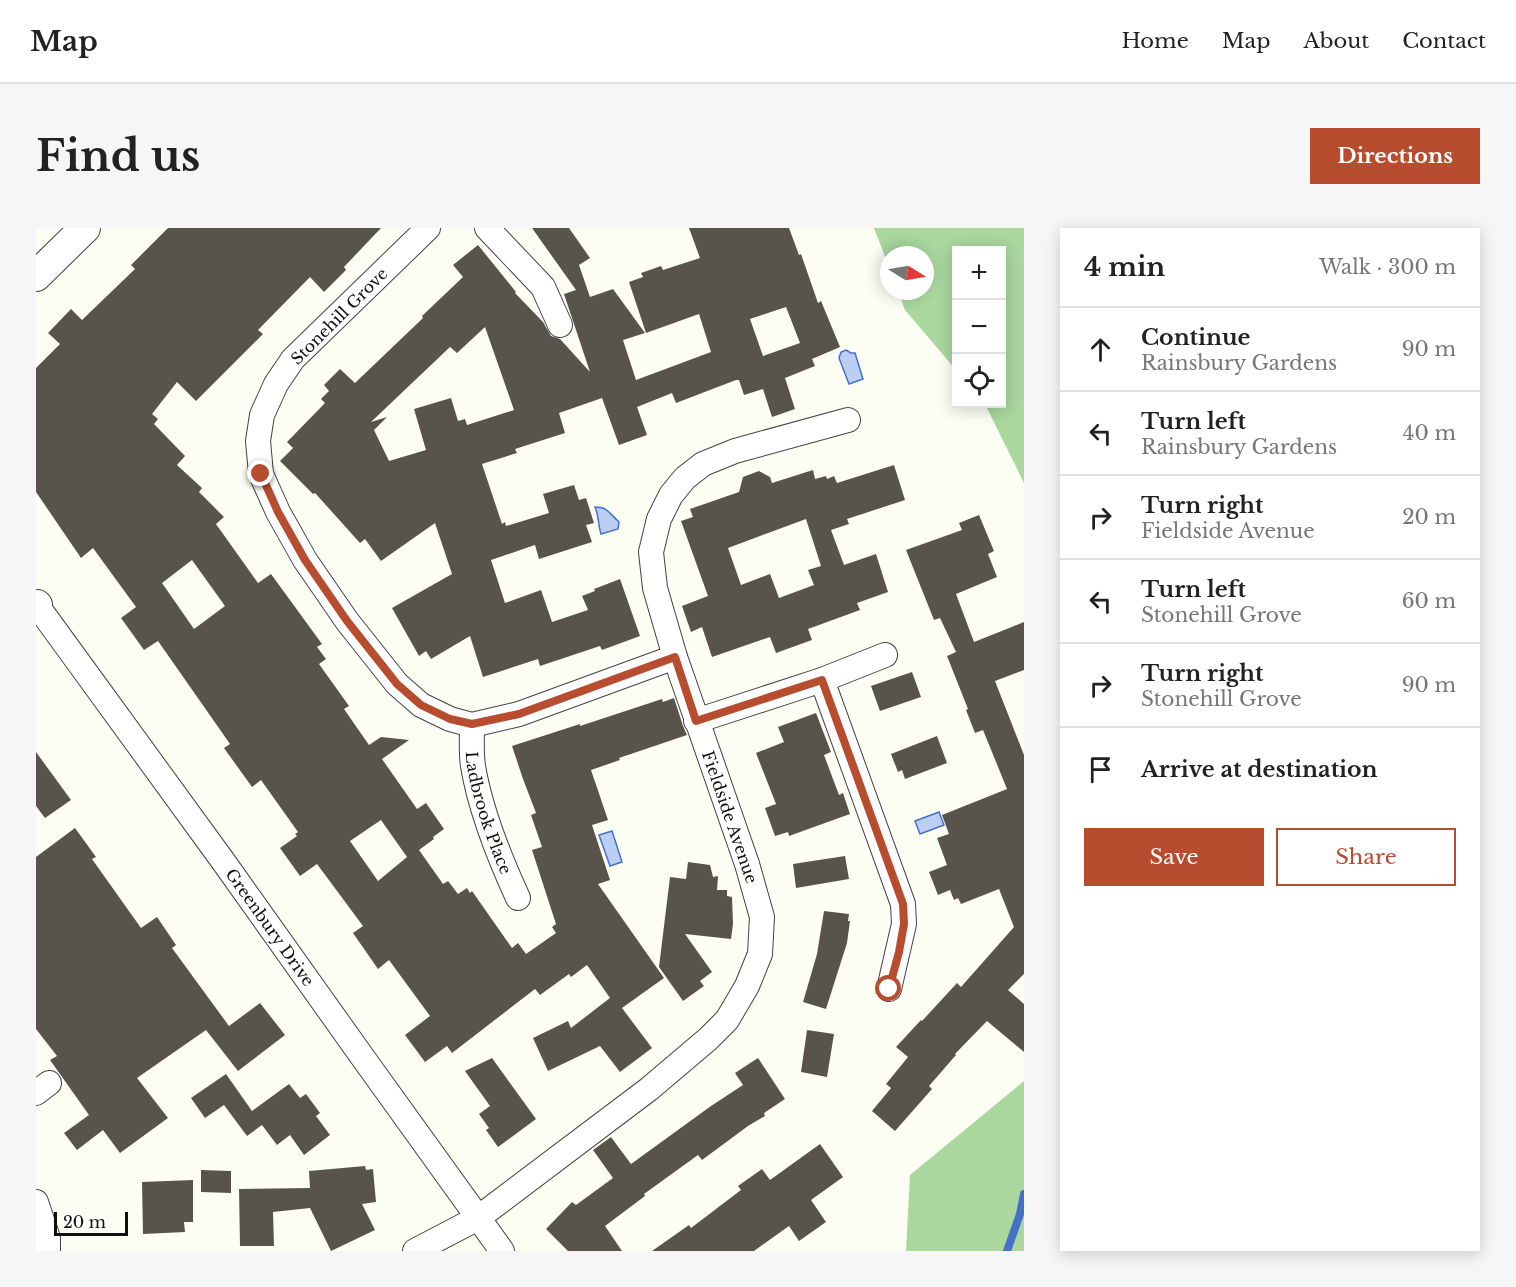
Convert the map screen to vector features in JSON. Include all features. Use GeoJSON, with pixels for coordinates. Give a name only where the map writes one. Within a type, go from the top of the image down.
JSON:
{"type":"FeatureCollection","features":[{"type":"Feature","properties":{"kind":"street"},"geometry":{"type":"LineString","coordinates":[[36,276],[85,228]]}},
{"type":"Feature","properties":{"kind":"street","name":"Stonehill Grove"},"geometry":{"type":"LineString","coordinates":[[428,228],[293,359],[276,384],[262,415],[258,441],[261,474],[278,512],[305,560],[347,621],[397,684],[421,705],[450,719],[472,724],[519,714],[675,657]]}},
{"type":"Feature","properties":{"kind":"street"},"geometry":{"type":"LineString","coordinates":[[487,228],[543,287],[560,325]]}},
{"type":"Feature","properties":{"kind":"street","name":"Fieldside Avenue"},"geometry":{"type":"LineString","coordinates":[[415,1251],[478,1218],[649,1089],[727,1020],[747,986],[760,954],[762,917],[747,864],[675,657],[655,588],[651,552],[659,519],[671,495],[685,478],[703,464],[735,451],[848,420]]}},
{"type":"Feature","properties":{"kind":"street","name":"Greenbury Drive"},"geometry":{"type":"LineString","coordinates":[[36,605],[223,861],[502,1251]]}},
{"type":"Feature","properties":{"kind":"street"},"geometry":{"type":"LineString","coordinates":[[696,721],[822,680],[885,655]]}},
{"type":"Feature","properties":{"kind":"street"},"geometry":{"type":"LineString","coordinates":[[822,680],[903,904],[904,924],[889,989]]}},
{"type":"Feature","properties":{"kind":"street","name":"Ladbrook Place"},"geometry":{"type":"LineString","coordinates":[[472,724],[472,759],[478,788],[504,868],[518,898]]}},
{"type":"Feature","properties":{"kind":"street"},"geometry":{"type":"LineString","coordinates":[[36,1202],[48,1238],[48,1251]]}},
{"type":"Feature","properties":{"kind":"green space"},"geometry":{"type":"Polygon","coordinates":[[[874,228],[1024,228],[1024,483],[987,408],[1006,408],[1006,246],[952,246],[952,365],[905,310],[901,300],[934,300],[934,246],[881,246],[874,228]]]}},
{"type":"Feature","properties":{"kind":"green space"},"geometry":{"type":"Polygon","coordinates":[[[1024,1081],[1024,1251],[906,1251],[910,1175],[1024,1081]]]}},
{"type":"Feature","properties":{"kind":"water"},"geometry":{"type":"Polygon","coordinates":[[[846,350],[855,353],[863,379],[849,384],[839,358],[841,352],[846,350]]]}},
{"type":"Feature","properties":{"kind":"water"},"geometry":{"type":"Polygon","coordinates":[[[595,507],[606,509],[619,522],[618,529],[601,534],[595,507]]]}},
{"type":"Feature","properties":{"kind":"water"},"geometry":{"type":"Polygon","coordinates":[[[939,812],[944,825],[920,834],[915,821],[939,812]]]}},
{"type":"Feature","properties":{"kind":"water"},"geometry":{"type":"Polygon","coordinates":[[[612,831],[622,862],[610,866],[599,835],[612,831]]]}},
{"type":"Feature","properties":{"kind":"building"},"geometry":{"type":"Polygon","coordinates":[[[168,228],[381,228],[324,292],[310,277],[258,330],[263,334],[196,401],[177,382],[152,414],[158,419],[154,424],[185,456],[177,465],[202,488],[199,492],[224,517],[216,524],[258,583],[271,574],[322,644],[317,647],[326,659],[319,664],[349,706],[344,709],[369,745],[381,737],[409,740],[382,759],[417,809],[426,803],[444,829],[419,850],[443,884],[448,881],[458,894],[467,888],[470,893],[472,891],[512,948],[518,943],[526,954],[556,933],[552,927],[556,924],[532,850],[542,847],[531,815],[536,813],[512,746],[662,699],[663,702],[674,698],[687,735],[591,770],[608,820],[592,825],[610,880],[598,884],[664,978],[622,1008],[652,1048],[620,1072],[600,1046],[548,1071],[533,1038],[568,1021],[571,1028],[610,998],[587,965],[571,977],[569,974],[540,995],[535,989],[452,1053],[447,1046],[425,1062],[405,1035],[430,1016],[389,960],[378,969],[353,933],[363,926],[317,864],[300,876],[280,848],[297,836],[295,834],[298,832],[261,780],[252,787],[224,748],[230,744],[158,641],[144,650],[121,618],[136,607],[93,548],[81,558],[36,492],[36,368],[60,344],[48,333],[71,309],[82,320],[135,269],[131,265],[168,228]],[[192,560],[162,583],[194,629],[225,606],[192,560]],[[381,820],[350,841],[378,881],[407,857],[381,820]]]}},
{"type":"Feature","properties":{"kind":"building"},"geometry":{"type":"Polygon","coordinates":[[[532,228],[569,228],[590,258],[579,265],[590,297],[613,289],[645,333],[623,340],[636,380],[711,352],[699,314],[646,333],[629,282],[643,277],[641,273],[661,266],[663,270],[700,258],[689,228],[789,228],[799,255],[801,254],[818,303],[821,301],[840,347],[812,359],[815,366],[785,378],[795,409],[772,417],[763,389],[744,395],[739,380],[736,380],[676,403],[672,393],[637,407],[647,435],[619,445],[602,398],[559,413],[565,433],[515,449],[517,453],[482,464],[502,524],[505,522],[506,526],[549,513],[543,494],[574,485],[579,500],[586,498],[594,523],[586,525],[592,542],[539,559],[535,545],[491,560],[505,603],[541,590],[552,622],[588,610],[582,596],[620,579],[640,636],[602,650],[600,646],[540,666],[538,659],[483,677],[470,636],[431,659],[426,651],[419,656],[392,608],[452,574],[435,523],[381,561],[365,539],[360,543],[315,493],[313,494],[280,461],[293,448],[287,442],[325,403],[321,399],[329,391],[324,385],[340,369],[355,383],[463,277],[453,265],[478,245],[515,293],[543,322],[551,336],[560,339],[590,372],[564,294],[576,290],[532,228]],[[786,307],[750,319],[763,356],[800,343],[786,307]],[[485,327],[457,353],[450,347],[371,422],[387,417],[374,430],[389,461],[426,450],[414,409],[451,398],[458,421],[465,419],[467,425],[514,410],[485,327]]]}},
{"type":"Feature","properties":{"kind":"building"},"geometry":{"type":"Polygon","coordinates":[[[894,465],[905,500],[847,519],[849,524],[831,530],[844,565],[876,554],[888,592],[857,603],[860,610],[808,629],[812,640],[776,653],[770,637],[712,657],[702,627],[691,632],[682,606],[708,596],[681,521],[693,517],[690,509],[739,492],[743,477],[759,471],[770,477],[772,483],[813,470],[815,479],[826,476],[827,479],[834,476],[837,483],[894,465]],[[806,519],[728,548],[741,585],[770,574],[779,598],[814,585],[808,570],[821,566],[806,519]]]}},
{"type":"Feature","properties":{"kind":"building"},"geometry":{"type":"Polygon","coordinates":[[[979,515],[994,551],[988,554],[997,577],[956,594],[974,642],[1024,622],[1024,670],[995,681],[1024,755],[1024,974],[1008,990],[1024,1004],[1024,1052],[987,1021],[955,1054],[929,1086],[932,1089],[895,1131],[872,1111],[891,1088],[886,1084],[908,1057],[896,1047],[957,983],[961,987],[1014,927],[999,889],[961,904],[958,898],[954,900],[950,890],[938,895],[929,872],[947,865],[937,838],[949,834],[942,815],[1007,789],[983,730],[975,733],[947,656],[956,652],[940,618],[934,620],[906,550],[962,530],[959,523],[979,515]]]}},
{"type":"Feature","properties":{"kind":"building"},"geometry":{"type":"Polygon","coordinates":[[[912,672],[921,697],[880,711],[871,686],[912,672]]]}},
{"type":"Feature","properties":{"kind":"building"},"geometry":{"type":"Polygon","coordinates":[[[816,713],[831,752],[824,755],[839,795],[843,793],[850,814],[789,836],[788,832],[775,836],[765,808],[776,804],[756,753],[784,742],[778,727],[816,713]]]}},
{"type":"Feature","properties":{"kind":"building"},"geometry":{"type":"Polygon","coordinates":[[[937,736],[947,763],[905,779],[902,770],[898,772],[891,754],[937,736]]]}},
{"type":"Feature","properties":{"kind":"building"},"geometry":{"type":"Polygon","coordinates":[[[36,752],[71,800],[45,818],[36,806],[36,752]]]}},
{"type":"Feature","properties":{"kind":"building"},"geometry":{"type":"Polygon","coordinates":[[[75,828],[96,857],[92,859],[141,928],[157,917],[176,945],[172,948],[229,1026],[260,1003],[285,1035],[238,1071],[206,1030],[137,1078],[168,1118],[120,1153],[103,1130],[77,1150],[64,1133],[89,1115],[50,1060],[57,1056],[36,1029],[36,857],[75,828]]]}},
{"type":"Feature","properties":{"kind":"building"},"geometry":{"type":"Polygon","coordinates":[[[845,856],[849,879],[796,888],[793,864],[845,856]]]}},
{"type":"Feature","properties":{"kind":"building"},"geometry":{"type":"Polygon","coordinates":[[[688,862],[710,865],[713,877],[718,876],[717,890],[727,890],[727,896],[732,897],[733,924],[731,939],[685,934],[712,972],[700,981],[704,986],[683,1001],[659,967],[670,877],[686,879],[688,862]]]}},
{"type":"Feature","properties":{"kind":"building"},"geometry":{"type":"Polygon","coordinates":[[[824,911],[849,914],[848,921],[850,921],[847,943],[826,1009],[803,1002],[817,954],[824,911]]]}},
{"type":"Feature","properties":{"kind":"building"},"geometry":{"type":"Polygon","coordinates":[[[807,1030],[834,1034],[827,1077],[801,1072],[807,1030]]]}},
{"type":"Feature","properties":{"kind":"building"},"geometry":{"type":"Polygon","coordinates":[[[492,1058],[536,1119],[498,1147],[486,1130],[489,1128],[479,1114],[490,1106],[465,1071],[492,1058]]]}},
{"type":"Feature","properties":{"kind":"building"},"geometry":{"type":"Polygon","coordinates":[[[758,1058],[785,1099],[764,1113],[765,1116],[702,1160],[698,1155],[605,1226],[622,1251],[568,1251],[546,1229],[572,1202],[576,1205],[613,1178],[593,1150],[611,1137],[631,1164],[743,1085],[735,1073],[758,1058]]]}},
{"type":"Feature","properties":{"kind":"building"},"geometry":{"type":"Polygon","coordinates":[[[226,1074],[252,1111],[289,1084],[300,1098],[306,1094],[320,1113],[316,1116],[330,1135],[304,1155],[290,1135],[277,1145],[262,1125],[247,1136],[224,1105],[205,1118],[191,1098],[226,1074]]]}},
{"type":"Feature","properties":{"kind":"building"},"geometry":{"type":"Polygon","coordinates":[[[820,1144],[843,1177],[811,1200],[826,1222],[799,1241],[789,1226],[754,1251],[652,1251],[689,1225],[691,1228],[741,1190],[738,1186],[762,1169],[770,1180],[820,1144]]]}},
{"type":"Feature","properties":{"kind":"building"},"geometry":{"type":"Polygon","coordinates":[[[365,1166],[366,1170],[373,1169],[376,1202],[362,1204],[375,1230],[331,1251],[310,1208],[273,1212],[274,1246],[240,1246],[239,1189],[310,1188],[309,1171],[365,1166]]]}},
{"type":"Feature","properties":{"kind":"building"},"geometry":{"type":"Polygon","coordinates":[[[201,1170],[231,1171],[231,1193],[201,1192],[201,1170]]]}},
{"type":"Feature","properties":{"kind":"building"},"geometry":{"type":"Polygon","coordinates":[[[193,1180],[193,1222],[184,1222],[185,1232],[143,1234],[142,1182],[193,1180]]]}},
{"type":"Feature","properties":{"kind":"waterway"},"geometry":{"type":"LineString","coordinates":[[1007,1251],[1020,1214],[1024,1194]]}},
{"type":"Feature","properties":{"kind":"route"},"geometry":{"type":"LineString","coordinates":[[261,474],[278,512],[305,560],[347,621],[397,684],[421,705],[450,719],[472,724],[519,714],[675,657],[696,721],[822,680],[903,904],[904,924],[889,989]]}}]}
